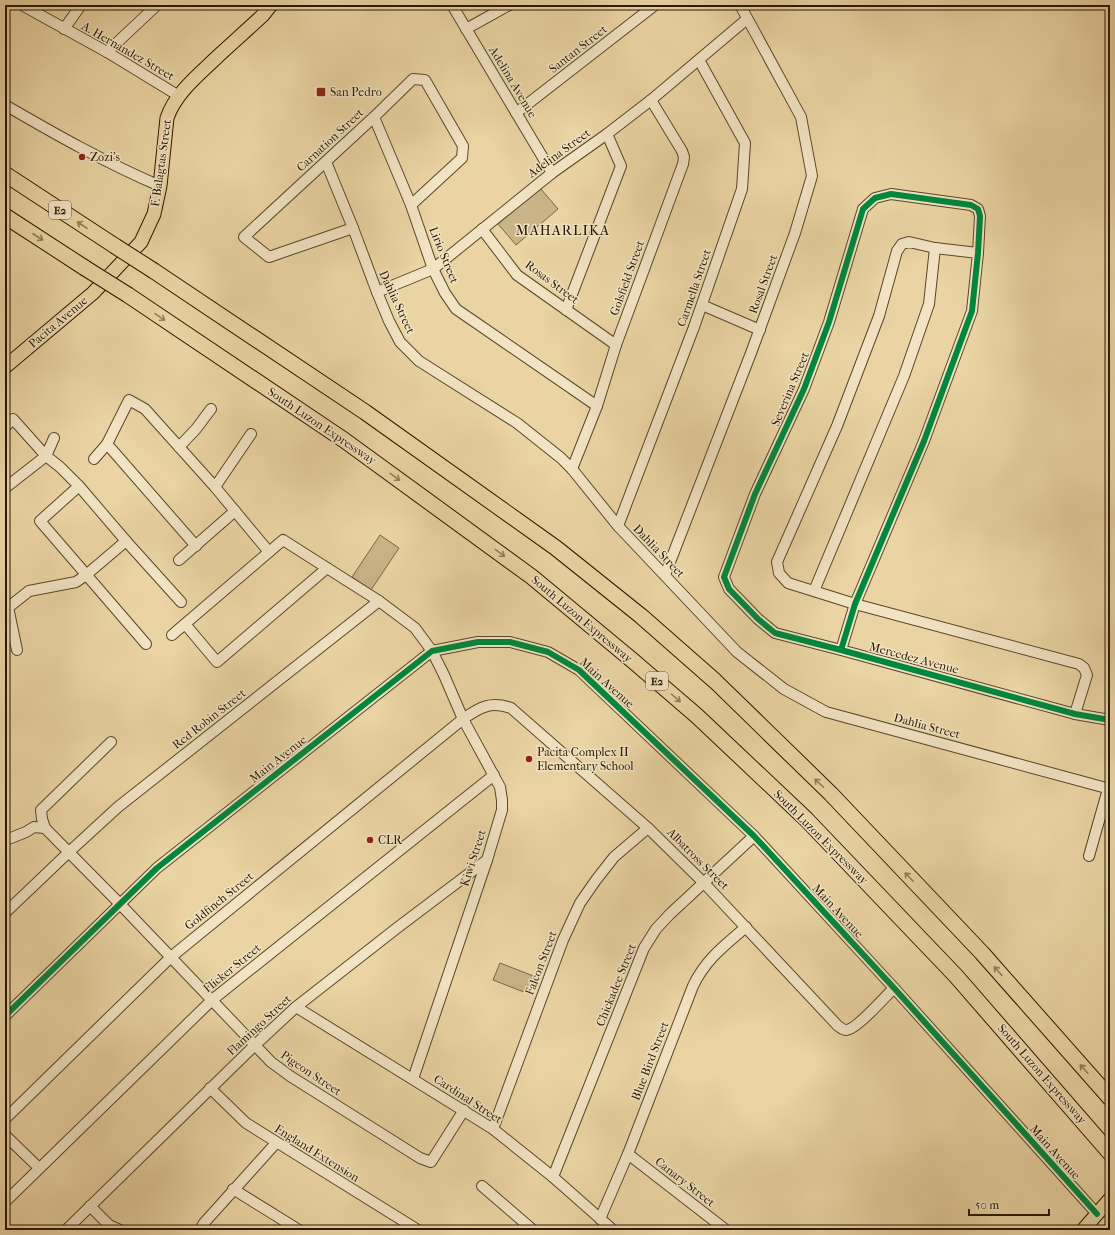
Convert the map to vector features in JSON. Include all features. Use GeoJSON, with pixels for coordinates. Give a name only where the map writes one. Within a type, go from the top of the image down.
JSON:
{"type":"FeatureCollection","features":[{"type":"Feature","properties":{"kind":"highway","name":"E2"},"geometry":{"type":"LineString","coordinates":[[5,174],[154,271],[365,412],[556,548],[641,616],[715,681],[831,794],[982,953],[1110,1098]]}},
{"type":"Feature","properties":{"kind":"highway","name":"South Luzon Expressway"},"geometry":{"type":"LineString","coordinates":[[5,216],[128,295],[344,440],[532,577],[632,660],[697,716],[806,819],[956,976],[1110,1154]]}},
{"type":"Feature","properties":{"kind":"main road","name":"F. Balagtas Street"},"geometry":{"type":"LineString","coordinates":[[93,293],[141,242],[154,214],[160,186],[167,118],[170,109],[179,96],[200,74],[272,5]]}},
{"type":"Feature","properties":{"kind":"main road","name":"Pacita Avenue"},"geometry":{"type":"LineString","coordinates":[[5,367],[93,293]]}},
{"type":"Feature","properties":{"kind":"main road"},"geometry":{"type":"LineString","coordinates":[[1083,1230],[1110,1199]]}},
{"type":"Feature","properties":{"kind":"street","name":"A. Hernandez Street"},"geometry":{"type":"LineString","coordinates":[[22,5],[107,52],[179,96]]}},
{"type":"Feature","properties":{"kind":"street"},"geometry":{"type":"LineString","coordinates":[[64,29],[81,5]]}},
{"type":"Feature","properties":{"kind":"street"},"geometry":{"type":"LineString","coordinates":[[107,52],[157,5]]}},
{"type":"Feature","properties":{"kind":"street","name":"Adelina Avenue"},"geometry":{"type":"LineString","coordinates":[[452,5],[552,173]]}},
{"type":"Feature","properties":{"kind":"street"},"geometry":{"type":"LineString","coordinates":[[466,30],[509,5]]}},
{"type":"Feature","properties":{"kind":"street","name":"Santan Street"},"geometry":{"type":"LineString","coordinates":[[516,113],[655,5]]}},
{"type":"Feature","properties":{"kind":"street","name":"Rosal Street"},"geometry":{"type":"LineString","coordinates":[[665,575],[760,330],[795,233],[812,176],[801,117],[740,5]]}},
{"type":"Feature","properties":{"kind":"street","name":"Adelina Street"},"geometry":{"type":"LineString","coordinates":[[376,292],[433,269],[552,173],[607,134],[651,100],[748,19]]}},
{"type":"Feature","properties":{"kind":"street","name":"Carmella Street"},"geometry":{"type":"LineString","coordinates":[[618,526],[702,305],[742,189],[745,143],[699,60]]}},
{"type":"Feature","properties":{"kind":"street","name":"Carnation Street"},"geometry":{"type":"LineString","coordinates":[[353,228],[269,257],[244,237],[326,162],[413,79],[425,80],[462,146],[462,158],[411,205]]}},
{"type":"Feature","properties":{"kind":"street","name":"Golsfield Street"},"geometry":{"type":"LineString","coordinates":[[572,470],[597,406],[616,345],[683,164],[684,157],[682,151],[651,100]]}},
{"type":"Feature","properties":{"kind":"street"},"geometry":{"type":"LineString","coordinates":[[5,105],[61,138],[160,186]]}},
{"type":"Feature","properties":{"kind":"street","name":"Lirio Street"},"geometry":{"type":"LineString","coordinates":[[374,117],[411,205],[433,269],[456,309],[597,406]]}},
{"type":"Feature","properties":{"kind":"street"},"geometry":{"type":"LineString","coordinates":[[566,310],[622,166],[607,134]]}},
{"type":"Feature","properties":{"kind":"street","name":"Dahlia Street"},"geometry":{"type":"LineString","coordinates":[[326,162],[353,228],[376,292],[400,342],[419,360],[517,423],[562,458],[618,526],[737,652],[784,690],[826,712],[1109,789]]}},
{"type":"Feature","properties":{"kind":"street","name":"Severina Street"},"geometry":{"type":"LineString","coordinates":[[729,589],[724,577],[755,494],[804,389],[829,322],[863,209],[875,198],[891,194],[971,205],[978,209],[980,216],[978,253]]}},
{"type":"Feature","properties":{"kind":"street","name":"Rosas Street"},"geometry":{"type":"LineString","coordinates":[[482,229],[517,275],[616,345]]}},
{"type":"Feature","properties":{"kind":"street"},"geometry":{"type":"LineString","coordinates":[[841,650],[855,604],[924,441],[972,311],[978,253],[935,248],[909,242],[902,244],[897,251],[879,316],[837,426],[777,562],[779,574],[788,583],[855,604],[1078,664],[1084,668],[1087,674],[1075,714]]}},
{"type":"Feature","properties":{"kind":"street"},"geometry":{"type":"LineString","coordinates":[[814,591],[904,376],[929,304],[935,248]]}},
{"type":"Feature","properties":{"kind":"street"},"geometry":{"type":"LineString","coordinates":[[702,305],[760,330]]}},
{"type":"Feature","properties":{"kind":"street"},"geometry":{"type":"LineString","coordinates":[[94,459],[107,444],[129,400],[145,409],[215,487],[269,552]]}},
{"type":"Feature","properties":{"kind":"street"},"geometry":{"type":"LineString","coordinates":[[179,447],[196,429],[211,409]]}},
{"type":"Feature","properties":{"kind":"street"},"geometry":{"type":"LineString","coordinates":[[5,427],[13,419],[46,456],[60,467],[79,486],[181,602]]}},
{"type":"Feature","properties":{"kind":"street"},"geometry":{"type":"LineString","coordinates":[[215,487],[251,434]]}},
{"type":"Feature","properties":{"kind":"street"},"geometry":{"type":"LineString","coordinates":[[5,488],[46,456],[54,438]]}},
{"type":"Feature","properties":{"kind":"street"},"geometry":{"type":"LineString","coordinates":[[107,444],[196,546]]}},
{"type":"Feature","properties":{"kind":"street"},"geometry":{"type":"LineString","coordinates":[[79,486],[40,521],[146,644]]}},
{"type":"Feature","properties":{"kind":"street"},"geometry":{"type":"LineString","coordinates":[[179,560],[235,511]]}},
{"type":"Feature","properties":{"kind":"street"},"geometry":{"type":"LineString","coordinates":[[172,635],[283,540],[379,601],[415,628],[432,652]]}},
{"type":"Feature","properties":{"kind":"street"},"geometry":{"type":"LineString","coordinates":[[18,650],[7,609],[29,591],[76,582],[126,541]]}},
{"type":"Feature","properties":{"kind":"street"},"geometry":{"type":"LineString","coordinates":[[185,624],[217,662],[327,568]]}},
{"type":"Feature","properties":{"kind":"street","name":"Mercedez Avenue"},"geometry":{"type":"LineString","coordinates":[[729,589],[758,619],[775,633],[1075,714],[1110,720]]}},
{"type":"Feature","properties":{"kind":"street","name":"Red Robin Street"},"geometry":{"type":"LineString","coordinates":[[5,913],[118,807],[379,601]]}},
{"type":"Feature","properties":{"kind":"street","name":"Main Avenue"},"geometry":{"type":"LineString","coordinates":[[5,1016],[156,868],[432,652],[478,642],[510,642],[548,652],[579,670],[754,836],[894,988],[1097,1214]]}},
{"type":"Feature","properties":{"kind":"street","name":"Kiwi Street"},"geometry":{"type":"LineString","coordinates":[[413,1079],[487,860],[502,810],[500,787],[463,719],[444,675],[432,652]]}},
{"type":"Feature","properties":{"kind":"street","name":"Albatross Street"},"geometry":{"type":"LineString","coordinates":[[463,719],[484,706],[493,704],[511,708],[648,828],[704,883],[842,1029],[847,1030],[856,1026],[894,988]]}},
{"type":"Feature","properties":{"kind":"street","name":"Goldfinch Street"},"geometry":{"type":"LineString","coordinates":[[5,1119],[171,957],[463,719]]}},
{"type":"Feature","properties":{"kind":"street"},"geometry":{"type":"LineString","coordinates":[[5,840],[26,832],[34,827],[45,828],[41,810],[111,742]]}},
{"type":"Feature","properties":{"kind":"street","name":"Flicker Street"},"geometry":{"type":"LineString","coordinates":[[5,1202],[212,1000],[494,775]]}},
{"type":"Feature","properties":{"kind":"street"},"geometry":{"type":"LineString","coordinates":[[1090,856],[1109,789]]}},
{"type":"Feature","properties":{"kind":"street","name":"Pigeon Street"},"geometry":{"type":"LineString","coordinates":[[45,828],[271,1062],[290,1076],[420,1158],[431,1162],[464,1110]]}},
{"type":"Feature","properties":{"kind":"street","name":"Falcon Street"},"geometry":{"type":"LineString","coordinates":[[492,1129],[563,940],[580,903],[614,857],[648,828]]}},
{"type":"Feature","properties":{"kind":"street","name":"Chickadee Street"},"geometry":{"type":"LineString","coordinates":[[553,1177],[644,948],[656,929],[670,914],[754,836]]}},
{"type":"Feature","properties":{"kind":"street","name":"Flamingo Street"},"geometry":{"type":"LineString","coordinates":[[66,1230],[210,1088],[296,1007],[487,860]]}},
{"type":"Feature","properties":{"kind":"street","name":"Blue Bird Street"},"geometry":{"type":"LineString","coordinates":[[600,1219],[628,1154],[699,974],[707,962],[746,927]]}},
{"type":"Feature","properties":{"kind":"street","name":"Cardinal Street"},"geometry":{"type":"LineString","coordinates":[[296,1007],[464,1110],[492,1129],[553,1177],[613,1230]]}},
{"type":"Feature","properties":{"kind":"street","name":"England Extension"},"geometry":{"type":"LineString","coordinates":[[210,1088],[246,1123],[418,1230]]}},
{"type":"Feature","properties":{"kind":"street"},"geometry":{"type":"LineString","coordinates":[[5,1135],[39,1168]]}},
{"type":"Feature","properties":{"kind":"street"},"geometry":{"type":"LineString","coordinates":[[200,1230],[204,1222],[276,1143]]}},
{"type":"Feature","properties":{"kind":"street","name":"Canary Street"},"geometry":{"type":"LineString","coordinates":[[628,1154],[726,1230]]}},
{"type":"Feature","properties":{"kind":"street"},"geometry":{"type":"LineString","coordinates":[[482,1186],[533,1230]]}},
{"type":"Feature","properties":{"kind":"street"},"geometry":{"type":"LineString","coordinates":[[233,1189],[299,1230]]}},
{"type":"Feature","properties":{"kind":"street"},"geometry":{"type":"LineString","coordinates":[[90,1206],[109,1225],[120,1230]]}},
{"type":"Feature","properties":{"kind":"shaded area"},"geometry":{"type":"Polygon","coordinates":[[[540,188],[558,209],[516,245],[498,224],[540,188]]]}},
{"type":"Feature","properties":{"kind":"shaded area"},"geometry":{"type":"Polygon","coordinates":[[[380,535],[399,548],[371,590],[352,577],[380,535]]]}},
{"type":"Feature","properties":{"kind":"shaded area"},"geometry":{"type":"Polygon","coordinates":[[[500,963],[536,977],[529,994],[493,980],[500,963]]]}},
{"type":"Feature","properties":{"kind":"cycle path"},"geometry":{"type":"LineString","coordinates":[[841,650],[855,604],[924,441],[972,311],[980,216],[978,209],[971,205],[891,194],[875,198],[863,209],[829,322],[804,389],[755,494],[724,577],[729,589],[758,619],[775,633],[1075,714],[1110,720]]}},
{"type":"Feature","properties":{"kind":"cycle path"},"geometry":{"type":"LineString","coordinates":[[5,1016],[157,868],[432,651],[478,642],[510,642],[548,652],[579,670],[754,836],[894,988],[1097,1214]]}},
{"type":"Feature","properties":{"kind":"place","name":"San Pedro"},"geometry":{"type":"Point","coordinates":[321,92]}},
{"type":"Feature","properties":{"kind":"place","name":"Zozi's"},"geometry":{"type":"Point","coordinates":[82,157]}},
{"type":"Feature","properties":{"kind":"place","name":"Pacita Complex II Elementary School"},"geometry":{"type":"Point","coordinates":[529,759]}},
{"type":"Feature","properties":{"kind":"place","name":"CLR"},"geometry":{"type":"Point","coordinates":[370,840]}},
{"type":"Feature","properties":{"kind":"district","name":"MAHARLIKA"},"geometry":{"type":"Point","coordinates":[563,230]}}]}
